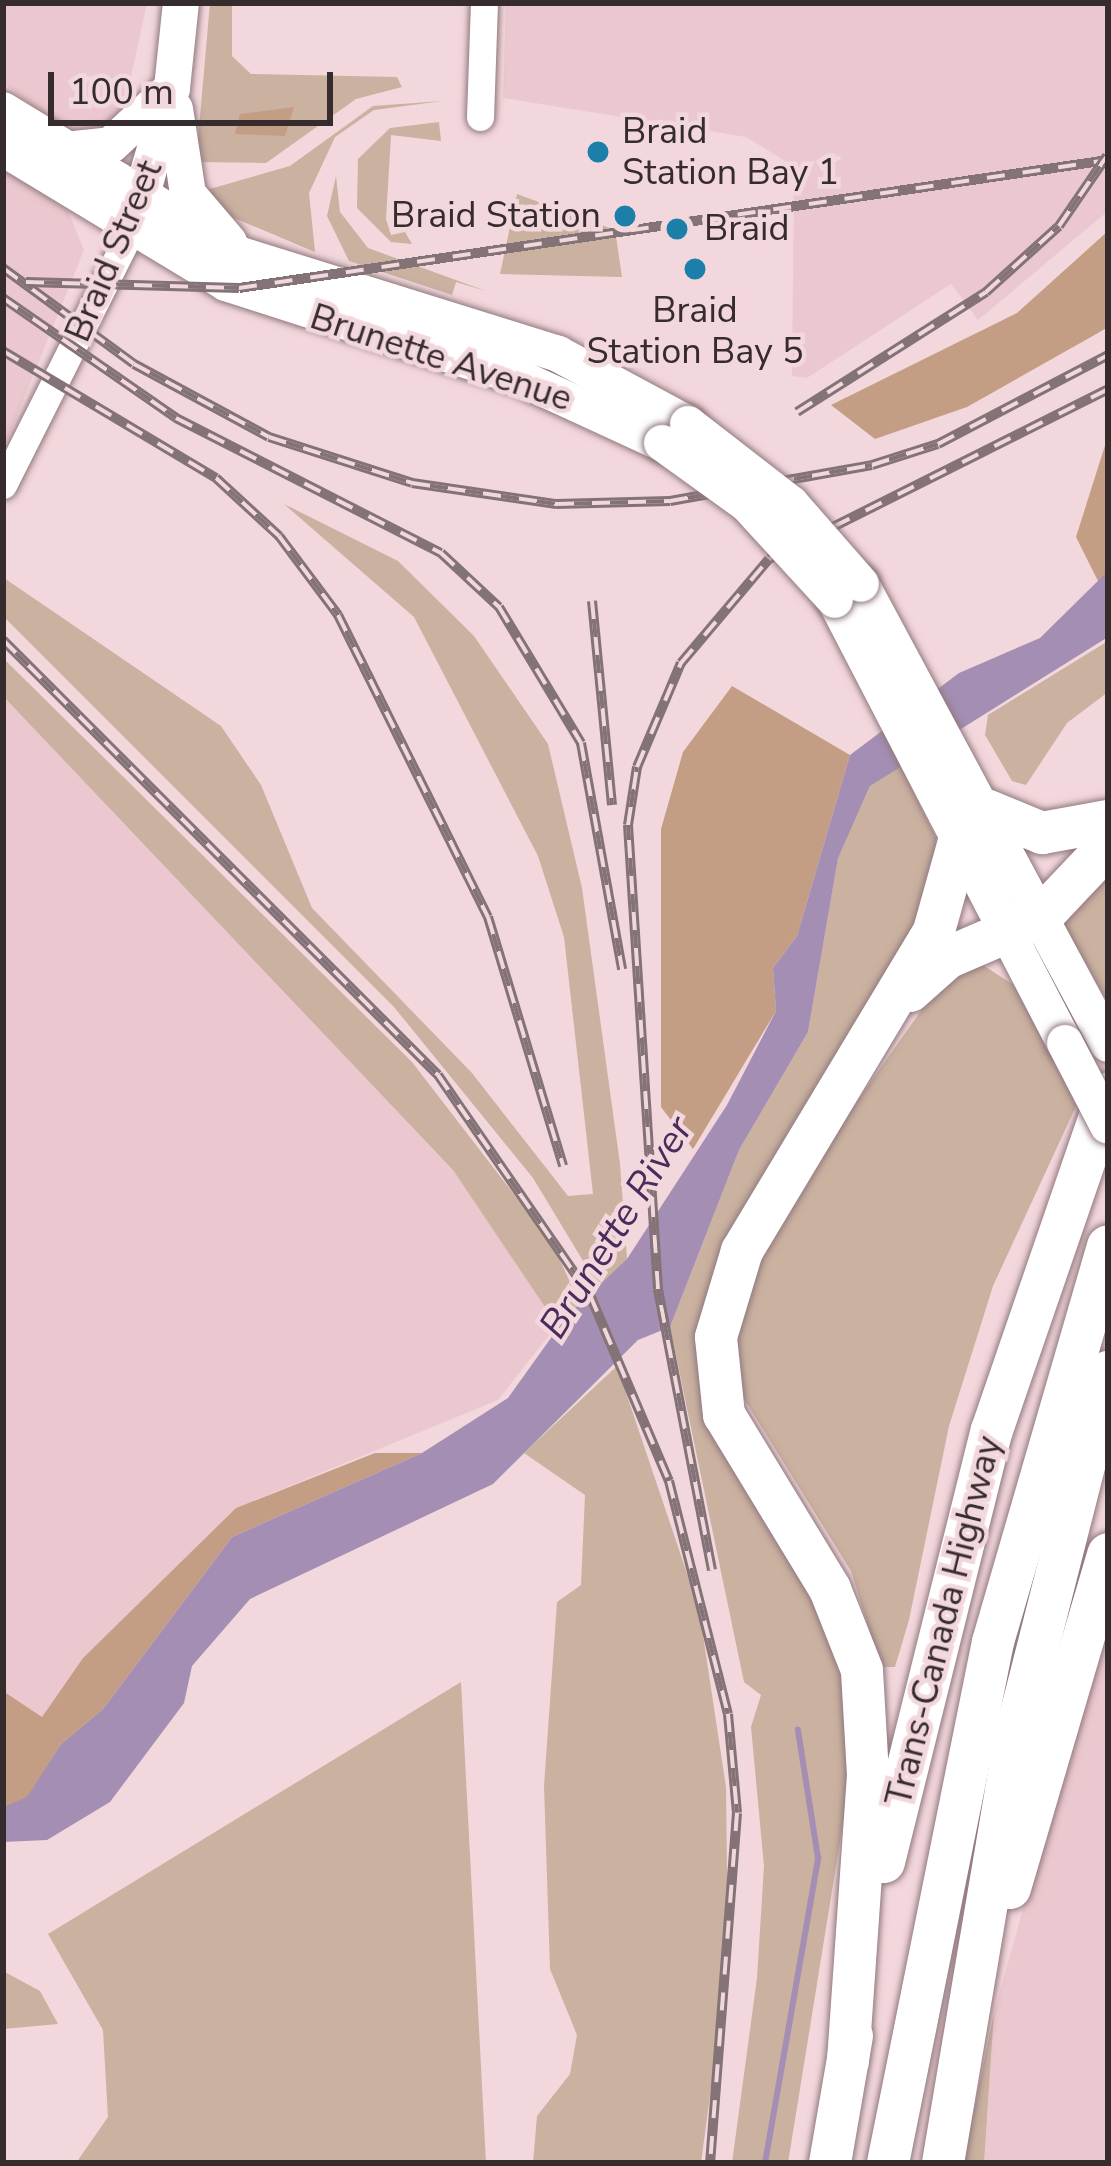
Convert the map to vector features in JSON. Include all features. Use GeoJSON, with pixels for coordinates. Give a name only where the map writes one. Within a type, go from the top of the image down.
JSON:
{"type":"FeatureCollection","features":[{"type":"Feature","properties":{"kind":"highway"},"geometry":{"type":"LineString","coordinates":[[848,2061],[868,1775],[862,1670],[830,1589],[724,1415],[716,1337],[742,1251],[894,1007],[950,895],[973,824],[1042,833],[1108,821]]}},
{"type":"Feature","properties":{"kind":"highway"},"geometry":{"type":"LineString","coordinates":[[894,1007],[947,958],[1024,925],[1108,846]]}},
{"type":"Feature","properties":{"kind":"highway","name":"Trans-Canada Highway"},"geometry":{"type":"LineString","coordinates":[[830,2163],[955,1564],[1108,1093]]}},
{"type":"Feature","properties":{"kind":"highway","name":"Trans-Canada Highway"},"geometry":{"type":"LineString","coordinates":[[888,2163],[993,1642],[1108,1246]]}},
{"type":"Feature","properties":{"kind":"highway"},"geometry":{"type":"LineString","coordinates":[[946,2145],[1014,1741],[1108,1372]]}},
{"type":"Feature","properties":{"kind":"highway"},"geometry":{"type":"LineString","coordinates":[[946,2145],[1108,1554]]}},
{"type":"Feature","properties":{"kind":"main road","name":"Braid Street"},"geometry":{"type":"LineString","coordinates":[[135,217],[172,88],[181,3]]}},
{"type":"Feature","properties":{"kind":"main road"},"geometry":{"type":"LineString","coordinates":[[65,150],[111,145],[172,88]]}},
{"type":"Feature","properties":{"kind":"main road"},"geometry":{"type":"LineString","coordinates":[[172,88],[188,194],[242,255]]}},
{"type":"Feature","properties":{"kind":"main road","name":"Brunette Avenue"},"geometry":{"type":"LineString","coordinates":[[3,110],[65,150],[135,217],[558,354],[791,504],[964,764],[973,824],[1024,925],[1065,1043],[1108,1126]]}},
{"type":"Feature","properties":{"kind":"main road","name":"Brunette Avenue"},"geometry":{"type":"LineString","coordinates":[[3,148],[135,217],[272,303],[516,376],[675,433]]}},
{"type":"Feature","properties":{"kind":"main road","name":"Brunette Avenue"},"geometry":{"type":"LineString","coordinates":[[886,652],[934,786],[973,824]]}},
{"type":"Feature","properties":{"kind":"main road","name":"Brunette Avenue"},"geometry":{"type":"LineString","coordinates":[[1024,925],[1083,995],[1108,1044]]}},
{"type":"Feature","properties":{"kind":"street"},"geometry":{"type":"LineString","coordinates":[[469,3],[472,117],[484,3]]}},
{"type":"Feature","properties":{"kind":"street","name":"Braid Street"},"geometry":{"type":"LineString","coordinates":[[3,485],[135,217]]}},
{"type":"Feature","properties":{"kind":"shaded area"},"geometry":{"type":"Polygon","coordinates":[[[3,3],[147,3],[123,114],[93,135],[67,131],[3,83],[3,3]]]}},
{"type":"Feature","properties":{"kind":"shaded area"},"geometry":{"type":"Polygon","coordinates":[[[210,3],[232,3],[232,56],[251,74],[397,77],[402,87],[356,99],[266,163],[196,162],[210,3]]]}},
{"type":"Feature","properties":{"kind":"shaded area"},"geometry":{"type":"Polygon","coordinates":[[[506,3],[1108,3],[1108,211],[978,320],[951,284],[807,378],[792,376],[794,182],[785,161],[746,137],[503,98],[506,3]]]}},
{"type":"Feature","properties":{"kind":"shaded area"},"geometry":{"type":"Polygon","coordinates":[[[443,101],[374,110],[335,137],[309,193],[315,252],[227,215],[203,191],[290,166],[373,106],[443,101]]]}},
{"type":"Feature","properties":{"kind":"shaded area"},"geometry":{"type":"Polygon","coordinates":[[[294,107],[285,136],[235,134],[240,114],[294,107]]]}},
{"type":"Feature","properties":{"kind":"shaded area"},"geometry":{"type":"Polygon","coordinates":[[[439,122],[441,141],[391,135],[386,219],[391,235],[405,232],[412,244],[391,242],[357,208],[358,159],[390,128],[439,122]]]}},
{"type":"Feature","properties":{"kind":"shaded area"},"geometry":{"type":"Polygon","coordinates":[[[3,166],[68,211],[84,250],[3,450],[3,166]]]}},
{"type":"Feature","properties":{"kind":"shaded area"},"geometry":{"type":"Polygon","coordinates":[[[336,176],[340,212],[368,248],[486,291],[456,282],[452,295],[349,261],[327,216],[336,176]]]}},
{"type":"Feature","properties":{"kind":"shaded area"},"geometry":{"type":"Polygon","coordinates":[[[517,194],[615,230],[622,277],[500,274],[517,194]]]}},
{"type":"Feature","properties":{"kind":"shaded area"},"geometry":{"type":"Polygon","coordinates":[[[1108,231],[1108,327],[967,407],[875,439],[831,405],[1017,313],[1108,231]]]}},
{"type":"Feature","properties":{"kind":"shaded area"},"geometry":{"type":"Polygon","coordinates":[[[1108,436],[1108,571],[1099,583],[1076,537],[1108,436]]]}},
{"type":"Feature","properties":{"kind":"shaded area"},"geometry":{"type":"Polygon","coordinates":[[[284,504],[398,561],[474,636],[548,744],[582,888],[620,1164],[627,1259],[600,1289],[533,1178],[394,1007],[3,616],[4,578],[221,726],[261,785],[312,908],[472,1073],[568,1196],[593,1194],[564,937],[538,856],[414,617],[284,504]]]}},
{"type":"Feature","properties":{"kind":"shaded area"},"geometry":{"type":"Polygon","coordinates":[[[1108,571],[1108,637],[870,786],[838,858],[808,1032],[739,1150],[670,1327],[638,1340],[493,1484],[250,1599],[192,1666],[184,1703],[110,1802],[47,1840],[3,1842],[3,1807],[27,1797],[61,1744],[103,1709],[232,1537],[422,1453],[508,1398],[566,1317],[627,1259],[727,1105],[776,1011],[773,968],[797,936],[850,755],[959,673],[1040,638],[1108,571]]]}},
{"type":"Feature","properties":{"kind":"shaded area"},"geometry":{"type":"Polygon","coordinates":[[[1108,641],[1108,692],[1067,723],[1026,785],[1012,781],[985,735],[988,715],[1108,641]]]}},
{"type":"Feature","properties":{"kind":"shaded area"},"geometry":{"type":"Polygon","coordinates":[[[3,658],[412,1062],[553,1245],[581,1306],[557,1325],[453,1170],[3,696],[3,658]]]}},
{"type":"Feature","properties":{"kind":"shaded area"},"geometry":{"type":"Polygon","coordinates":[[[3,677],[453,1170],[557,1325],[498,1400],[236,1508],[83,1658],[42,1717],[3,1691],[3,677]]]}},
{"type":"Feature","properties":{"kind":"shaded area"},"geometry":{"type":"Polygon","coordinates":[[[732,686],[850,755],[797,936],[773,968],[776,1011],[693,1149],[661,1107],[661,829],[683,752],[732,686]]]}},
{"type":"Feature","properties":{"kind":"shaded area"},"geometry":{"type":"Polygon","coordinates":[[[900,764],[936,838],[940,880],[704,1316],[848,1659],[847,1798],[788,2163],[732,2163],[757,1978],[764,1866],[751,1727],[761,1695],[744,1682],[670,1327],[739,1150],[808,1032],[838,857],[870,786],[900,764]]]}},
{"type":"Feature","properties":{"kind":"shaded area"},"geometry":{"type":"Polygon","coordinates":[[[1108,874],[1108,1003],[1062,922],[1108,874]]]}},
{"type":"Feature","properties":{"kind":"shaded area"},"geometry":{"type":"Polygon","coordinates":[[[975,960],[1020,989],[1077,1104],[993,1286],[949,1426],[909,1620],[895,1667],[881,1667],[851,1571],[731,1378],[732,1314],[788,1199],[942,981],[975,960]]]}},
{"type":"Feature","properties":{"kind":"shaded area"},"geometry":{"type":"Polygon","coordinates":[[[617,1366],[699,1609],[726,1787],[728,1960],[701,2163],[533,2163],[537,2116],[570,2074],[577,2035],[550,1969],[544,1786],[557,1602],[581,1585],[585,1495],[524,1453],[617,1366]]]}},
{"type":"Feature","properties":{"kind":"shaded area"},"geometry":{"type":"Polygon","coordinates":[[[375,1453],[422,1453],[232,1537],[103,1709],[61,1744],[27,1798],[3,1807],[3,1691],[42,1717],[83,1658],[236,1508],[375,1453]]]}},
{"type":"Feature","properties":{"kind":"shaded area"},"geometry":{"type":"Polygon","coordinates":[[[1108,1604],[1108,2163],[984,2163],[994,2013],[1108,1604]]]}},
{"type":"Feature","properties":{"kind":"shaded area"},"geometry":{"type":"Polygon","coordinates":[[[461,1682],[486,2163],[76,2163],[108,2117],[103,2030],[48,1934],[461,1682]]]}},
{"type":"Feature","properties":{"kind":"shaded area"},"geometry":{"type":"Polygon","coordinates":[[[3,1971],[40,1991],[58,2024],[3,2029],[3,1971]]]}},
{"type":"Feature","properties":{"kind":"shaded area"},"geometry":{"type":"Polygon","coordinates":[[[994,2013],[984,2163],[964,2163],[974,2110],[994,2013]]]}},
{"type":"Feature","properties":{"kind":"waterway"},"geometry":{"type":"LineString","coordinates":[[765,2163],[818,1858],[798,1730]]}},
{"type":"Feature","properties":{"kind":"railway"},"geometry":{"type":"LineString","coordinates":[[797,412],[986,292],[1059,226],[1107,156]]}},
{"type":"Feature","properties":{"kind":"railway"},"geometry":{"type":"LineString","coordinates":[[26,282],[239,288],[1108,160]]}},
{"type":"Feature","properties":{"kind":"railway"},"geometry":{"type":"LineString","coordinates":[[3,268],[134,364],[269,437],[412,483],[556,504],[670,501],[872,465],[938,444],[1108,355]]}},
{"type":"Feature","properties":{"kind":"railway"},"geometry":{"type":"LineString","coordinates":[[3,298],[176,418],[441,553],[499,607],[581,743],[622,969]]}},
{"type":"Feature","properties":{"kind":"railway"},"geometry":{"type":"LineString","coordinates":[[3,351],[216,478],[279,536],[338,615],[488,917],[563,1166]]}},
{"type":"Feature","properties":{"kind":"railway"},"geometry":{"type":"LineString","coordinates":[[712,1570],[658,1289],[628,825],[637,767],[681,663],[769,559],[1108,389]]}},
{"type":"Feature","properties":{"kind":"railway"},"geometry":{"type":"LineString","coordinates":[[592,601],[612,805]]}},
{"type":"Feature","properties":{"kind":"railway"},"geometry":{"type":"LineString","coordinates":[[3,640],[438,1075],[590,1295],[669,1481],[728,1714],[737,1813],[710,2163]]}},
{"type":"Feature","properties":{"kind":"place","name":"Braid Station Bay 1"},"geometry":{"type":"Point","coordinates":[598,152]}},
{"type":"Feature","properties":{"kind":"place","name":"Braid Station"},"geometry":{"type":"Point","coordinates":[625,216]}},
{"type":"Feature","properties":{"kind":"place","name":"Braid"},"geometry":{"type":"Point","coordinates":[677,229]}},
{"type":"Feature","properties":{"kind":"place","name":"Braid Station Bay 5"},"geometry":{"type":"Point","coordinates":[695,269]}},
{"type":"Feature","properties":{"kind":"water label","name":"Brunette River"},"geometry":{"type":"Point","coordinates":[617,1228]}}]}
